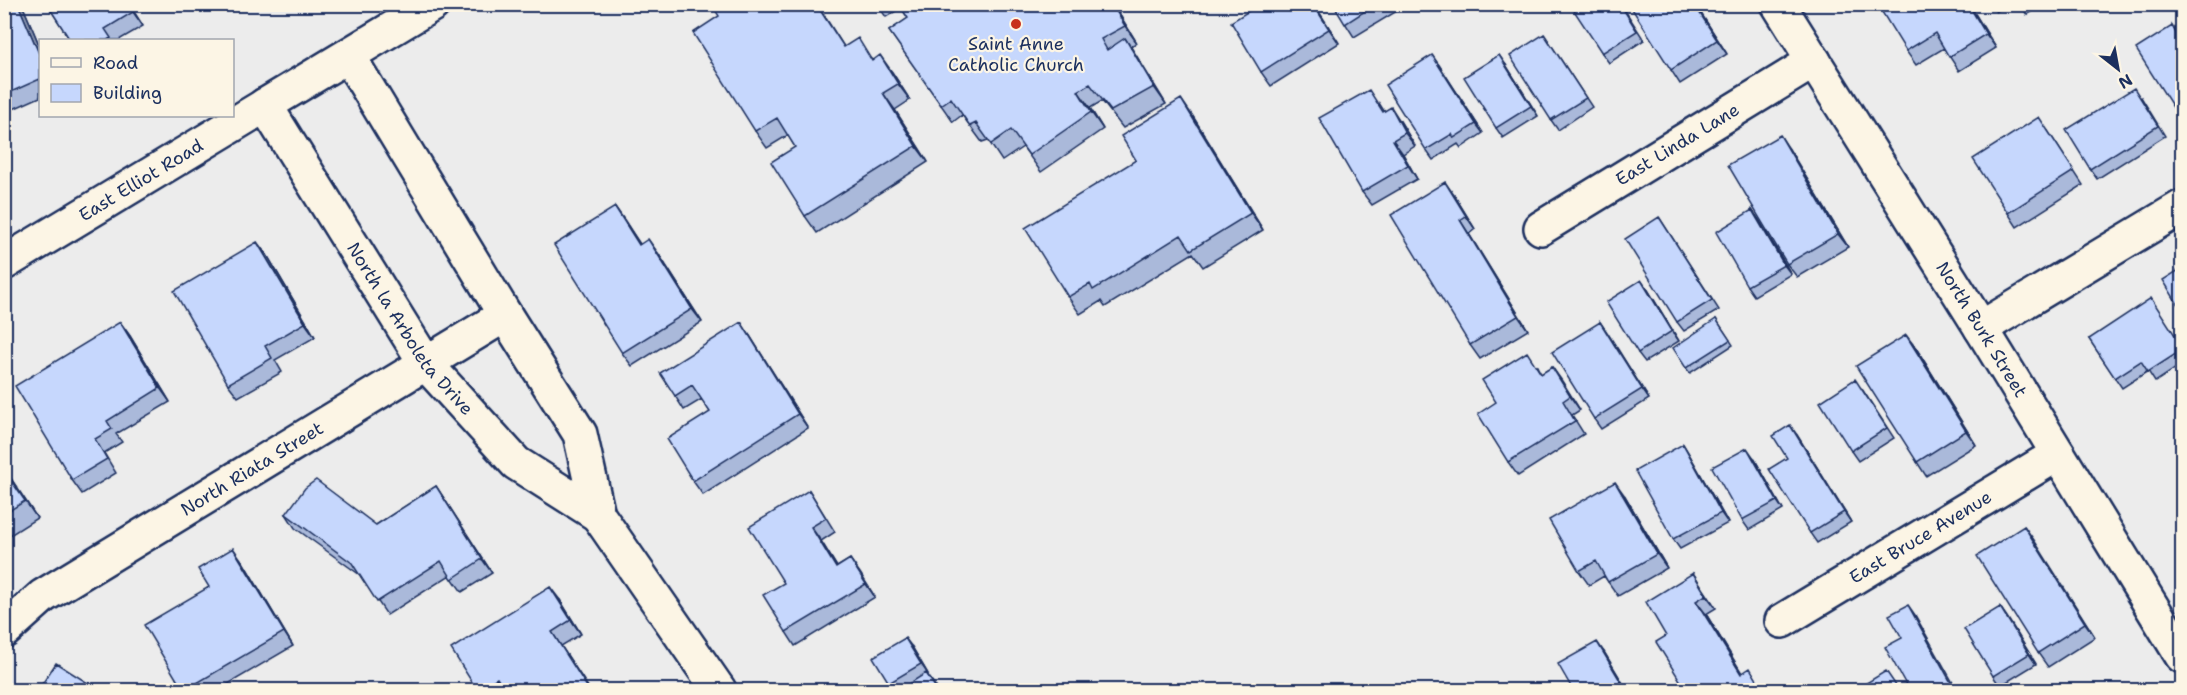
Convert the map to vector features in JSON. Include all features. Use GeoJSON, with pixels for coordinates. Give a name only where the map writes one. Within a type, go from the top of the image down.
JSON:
{"type":"FeatureCollection","features":[{"type":"Feature","properties":{"kind":"street","name":"East Elliot Road"},"geometry":{"type":"LineString","coordinates":[[4,263],[434,4]]}},
{"type":"Feature","properties":{"kind":"street","name":"North Burk Street"},"geometry":{"type":"LineString","coordinates":[[1781,5],[2182,656]]}},
{"type":"Feature","properties":{"kind":"street","name":"North la Arboleta Drive"},"geometry":{"type":"LineString","coordinates":[[349,57],[580,434],[598,515],[719,690]]}},
{"type":"Feature","properties":{"kind":"street","name":"East Linda Lane"},"geometry":{"type":"LineString","coordinates":[[1541,228],[1814,61]]}},
{"type":"Feature","properties":{"kind":"street","name":"North la Arboleta Drive"},"geometry":{"type":"LineString","coordinates":[[265,105],[426,364],[516,464],[598,515]]}},
{"type":"Feature","properties":{"kind":"street"},"geometry":{"type":"LineString","coordinates":[[1981,328],[2182,207]]}},
{"type":"Feature","properties":{"kind":"street","name":"North Riata Street"},"geometry":{"type":"LineString","coordinates":[[4,631],[43,596],[505,315]]}},
{"type":"Feature","properties":{"kind":"street","name":"East Bruce Avenue"},"geometry":{"type":"LineString","coordinates":[[1782,621],[2058,454]]}},
{"type":"Feature","properties":{"kind":"building"},"geometry":{"type":"Polygon","coordinates":[[[4,4],[18,4],[39,54],[39,79],[4,95],[4,4]]]}},
{"type":"Feature","properties":{"kind":"building"},"geometry":{"type":"Polygon","coordinates":[[[47,4],[128,4],[133,12],[105,29],[111,38],[109,39],[69,39],[47,4]]]}},
{"type":"Feature","properties":{"kind":"building"},"geometry":{"type":"Polygon","coordinates":[[[720,4],[816,4],[844,47],[858,38],[872,61],[880,55],[898,84],[883,93],[916,146],[805,216],[771,162],[795,147],[777,118],[755,131],[693,33],[719,16],[714,8],[720,4]]]}},
{"type":"Feature","properties":{"kind":"building"},"geometry":{"type":"Polygon","coordinates":[[[899,4],[1112,4],[1125,26],[1101,39],[1107,50],[1125,38],[1154,87],[1111,111],[1090,84],[1078,91],[1091,112],[1029,155],[1011,130],[991,144],[976,123],[970,126],[951,98],[941,105],[889,31],[908,18],[899,4]]]}},
{"type":"Feature","properties":{"kind":"building"},"geometry":{"type":"Polygon","coordinates":[[[1260,4],[1313,4],[1329,29],[1261,72],[1231,22],[1260,4]]]}},
{"type":"Feature","properties":{"kind":"building"},"geometry":{"type":"Polygon","coordinates":[[[1333,4],[1376,4],[1345,24],[1333,4]]]}},
{"type":"Feature","properties":{"kind":"building"},"geometry":{"type":"Polygon","coordinates":[[[1574,4],[1620,4],[1637,31],[1602,53],[1571,6],[1574,4]]]}},
{"type":"Feature","properties":{"kind":"building"},"geometry":{"type":"Polygon","coordinates":[[[1629,4],[1694,4],[1717,40],[1671,70],[1629,4]]]}},
{"type":"Feature","properties":{"kind":"building"},"geometry":{"type":"Polygon","coordinates":[[[1893,4],[1968,4],[1986,34],[1949,57],[1935,33],[1906,51],[1882,12],[1893,4]]]}},
{"type":"Feature","properties":{"kind":"building"},"geometry":{"type":"Polygon","coordinates":[[[2172,26],[2182,44],[2182,109],[2176,112],[2136,49],[2172,26]]]}},
{"type":"Feature","properties":{"kind":"building"},"geometry":{"type":"Polygon","coordinates":[[[1544,34],[1586,98],[1551,120],[1510,56],[1544,34]]]}},
{"type":"Feature","properties":{"kind":"building"},"geometry":{"type":"Polygon","coordinates":[[[1432,55],[1476,124],[1454,138],[1452,134],[1426,150],[1385,85],[1432,55]]]}},
{"type":"Feature","properties":{"kind":"building"},"geometry":{"type":"Polygon","coordinates":[[[1499,55],[1531,106],[1496,128],[1464,77],[1499,55]]]}},
{"type":"Feature","properties":{"kind":"building"},"geometry":{"type":"Polygon","coordinates":[[[2134,88],[2158,126],[2090,169],[2066,130],[2134,88]]]}},
{"type":"Feature","properties":{"kind":"building"},"geometry":{"type":"Polygon","coordinates":[[[1369,90],[1383,112],[1391,107],[1405,133],[1393,140],[1408,165],[1362,192],[1319,118],[1369,90]]]}},
{"type":"Feature","properties":{"kind":"building"},"geometry":{"type":"Polygon","coordinates":[[[1181,99],[1251,213],[1191,250],[1181,235],[1093,290],[1090,284],[1068,297],[1025,228],[1136,160],[1121,136],[1181,99]]]}},
{"type":"Feature","properties":{"kind":"building"},"geometry":{"type":"Polygon","coordinates":[[[2039,117],[2074,171],[2008,213],[1973,159],[2039,117]]]}},
{"type":"Feature","properties":{"kind":"building"},"geometry":{"type":"Polygon","coordinates":[[[1780,135],[1838,234],[1787,264],[1728,165],[1780,135]]]}},
{"type":"Feature","properties":{"kind":"building"},"geometry":{"type":"Polygon","coordinates":[[[1445,182],[1466,216],[1460,220],[1518,316],[1470,345],[1391,215],[1445,182]]]}},
{"type":"Feature","properties":{"kind":"building"},"geometry":{"type":"Polygon","coordinates":[[[615,207],[639,245],[648,239],[692,309],[622,353],[554,245],[615,207]]]}},
{"type":"Feature","properties":{"kind":"building"},"geometry":{"type":"Polygon","coordinates":[[[1752,210],[1784,265],[1747,286],[1716,232],[1752,210]]]}},
{"type":"Feature","properties":{"kind":"building"},"geometry":{"type":"Polygon","coordinates":[[[1659,217],[1712,300],[1677,322],[1625,239],[1659,217]]]}},
{"type":"Feature","properties":{"kind":"building"},"geometry":{"type":"Polygon","coordinates":[[[257,242],[305,323],[265,346],[272,358],[228,384],[174,291],[257,242]]]}},
{"type":"Feature","properties":{"kind":"building"},"geometry":{"type":"Polygon","coordinates":[[[2182,268],[2182,311],[2163,280],[2182,268]]]}},
{"type":"Feature","properties":{"kind":"building"},"geometry":{"type":"Polygon","coordinates":[[[1641,280],[1672,331],[1638,353],[1606,302],[1641,280]]]}},
{"type":"Feature","properties":{"kind":"building"},"geometry":{"type":"Polygon","coordinates":[[[2151,298],[2182,346],[2182,350],[2148,372],[2141,361],[2115,378],[2089,339],[2151,298]]]}},
{"type":"Feature","properties":{"kind":"building"},"geometry":{"type":"Polygon","coordinates":[[[1716,319],[1730,340],[1686,368],[1673,348],[1716,319]]]}},
{"type":"Feature","properties":{"kind":"building"},"geometry":{"type":"Polygon","coordinates":[[[120,322],[160,388],[107,421],[112,429],[95,439],[107,459],[72,480],[15,386],[120,322]]]}},
{"type":"Feature","properties":{"kind":"building"},"geometry":{"type":"Polygon","coordinates":[[[741,322],[798,414],[693,481],[667,439],[710,412],[692,385],[675,396],[660,373],[741,322]]]}},
{"type":"Feature","properties":{"kind":"building"},"geometry":{"type":"Polygon","coordinates":[[[1600,322],[1642,389],[1594,419],[1552,352],[1600,322]]]}},
{"type":"Feature","properties":{"kind":"building"},"geometry":{"type":"Polygon","coordinates":[[[1906,335],[1966,431],[1917,462],[1856,366],[1906,335]]]}},
{"type":"Feature","properties":{"kind":"building"},"geometry":{"type":"Polygon","coordinates":[[[1527,352],[1541,374],[1552,367],[1570,396],[1563,401],[1575,421],[1508,462],[1478,414],[1496,402],[1482,380],[1527,352]]]}},
{"type":"Feature","properties":{"kind":"building"},"geometry":{"type":"Polygon","coordinates":[[[1855,379],[1887,428],[1851,451],[1820,402],[1855,379]]]}},
{"type":"Feature","properties":{"kind":"building"},"geometry":{"type":"Polygon","coordinates":[[[1790,425],[1844,512],[1810,533],[1769,469],[1787,458],[1773,436],[1790,425]]]}},
{"type":"Feature","properties":{"kind":"building"},"geometry":{"type":"Polygon","coordinates":[[[1683,444],[1721,513],[1673,539],[1635,471],[1683,444]]]}},
{"type":"Feature","properties":{"kind":"building"},"geometry":{"type":"Polygon","coordinates":[[[1747,448],[1777,501],[1742,520],[1712,467],[1747,448]]]}},
{"type":"Feature","properties":{"kind":"building"},"geometry":{"type":"Polygon","coordinates":[[[2182,457],[2182,470],[2177,461],[2182,457]]]}},
{"type":"Feature","properties":{"kind":"building"},"geometry":{"type":"Polygon","coordinates":[[[4,470],[25,501],[4,514],[4,470]]]}},
{"type":"Feature","properties":{"kind":"building"},"geometry":{"type":"Polygon","coordinates":[[[316,480],[376,525],[436,486],[482,559],[452,579],[441,561],[377,602],[352,563],[286,514],[305,488],[316,480]]]}},
{"type":"Feature","properties":{"kind":"building"},"geometry":{"type":"Polygon","coordinates":[[[1615,482],[1657,554],[1608,582],[1596,561],[1579,571],[1549,520],[1615,482]]]}},
{"type":"Feature","properties":{"kind":"building"},"geometry":{"type":"Polygon","coordinates":[[[809,490],[826,518],[811,527],[836,568],[850,559],[866,584],[786,632],[763,595],[784,583],[749,527],[809,490]]]}},
{"type":"Feature","properties":{"kind":"building"},"geometry":{"type":"Polygon","coordinates":[[[2024,526],[2085,623],[2038,653],[1977,556],[2024,526]]]}},
{"type":"Feature","properties":{"kind":"building"},"geometry":{"type":"Polygon","coordinates":[[[233,548],[284,632],[183,690],[144,625],[209,587],[198,569],[233,548]]]}},
{"type":"Feature","properties":{"kind":"building"},"geometry":{"type":"Polygon","coordinates":[[[1693,573],[1706,595],[1696,601],[1741,674],[1750,668],[1763,690],[1686,690],[1656,642],[1666,636],[1646,602],[1693,573]]]}},
{"type":"Feature","properties":{"kind":"building"},"geometry":{"type":"Polygon","coordinates":[[[550,587],[571,620],[552,632],[589,690],[505,690],[497,678],[477,690],[451,649],[550,587]]]}},
{"type":"Feature","properties":{"kind":"building"},"geometry":{"type":"Polygon","coordinates":[[[1908,605],[1955,690],[1909,690],[1885,647],[1902,638],[1889,615],[1908,605]]]}},
{"type":"Feature","properties":{"kind":"building"},"geometry":{"type":"Polygon","coordinates":[[[2000,607],[2029,654],[1993,676],[1964,629],[2000,607]]]}},
{"type":"Feature","properties":{"kind":"building"},"geometry":{"type":"Polygon","coordinates":[[[905,638],[921,664],[889,683],[873,657],[905,638]]]}},
{"type":"Feature","properties":{"kind":"building"},"geometry":{"type":"Polygon","coordinates":[[[1597,642],[1621,682],[1606,690],[1573,690],[1558,664],[1597,642]]]}},
{"type":"Feature","properties":{"kind":"building"},"geometry":{"type":"Polygon","coordinates":[[[56,663],[99,690],[38,690],[56,663]]]}},
{"type":"Feature","properties":{"kind":"building"},"geometry":{"type":"Polygon","coordinates":[[[1886,671],[1899,690],[1855,690],[1886,671]]]}},
{"type":"Feature","properties":{"kind":"building"},"geometry":{"type":"Polygon","coordinates":[[[926,673],[937,690],[899,690],[926,673]]]}},
{"type":"Feature","properties":{"kind":"place","name":"Saint Anne Catholic Church"},"geometry":{"type":"Point","coordinates":[1016,24]}}]}
